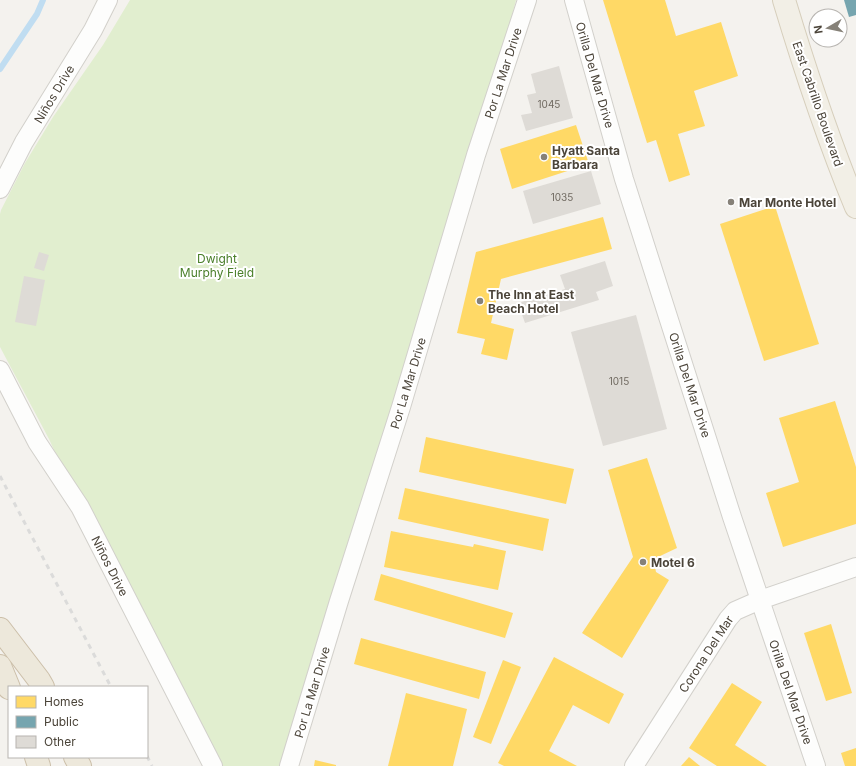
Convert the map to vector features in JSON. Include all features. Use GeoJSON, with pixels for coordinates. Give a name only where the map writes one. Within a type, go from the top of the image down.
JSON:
{"type":"FeatureCollection","features":[{"type":"Feature","properties":{"kind":"highway"},"geometry":{"type":"LineString","coordinates":[[0,629],[42,686]]}},
{"type":"Feature","properties":{"kind":"highway"},"geometry":{"type":"LineString","coordinates":[[0,666],[8,686]]}},
{"type":"Feature","properties":{"kind":"main road","name":"East Cabrillo Boulevard"},"geometry":{"type":"LineString","coordinates":[[784,0],[805,71],[856,207]]}},
{"type":"Feature","properties":{"kind":"street","name":"Niños Drive"},"geometry":{"type":"LineString","coordinates":[[0,189],[24,142],[93,30],[108,0]]}},
{"type":"Feature","properties":{"kind":"street","name":"Por La Mar Drive"},"geometry":{"type":"LineString","coordinates":[[289,766],[339,601],[401,407],[476,155],[528,0]]}},
{"type":"Feature","properties":{"kind":"street","name":"Orilla Del Mar Drive"},"geometry":{"type":"LineString","coordinates":[[574,0],[627,186],[718,476],[816,766]]}},
{"type":"Feature","properties":{"kind":"street","name":"Niños Drive"},"geometry":{"type":"LineString","coordinates":[[0,370],[37,442],[80,507],[213,766]]}},
{"type":"Feature","properties":{"kind":"street","name":"Corona Del Mar"},"geometry":{"type":"LineString","coordinates":[[634,766],[728,619],[735,611],[760,600],[856,567]]}},
{"type":"Feature","properties":{"kind":"green space","name":"Dwight Murphy Field"},"geometry":{"type":"Polygon","coordinates":[[[130,0],[516,0],[476,155],[289,766],[213,766],[80,507],[49,439],[0,347],[1,210],[25,163],[53,117],[103,45],[130,0]]]}},
{"type":"Feature","properties":{"kind":"building: Homes"},"geometry":{"type":"Polygon","coordinates":[[[603,0],[665,0],[676,36],[721,22],[738,76],[694,91],[705,126],[678,134],[690,175],[669,182],[656,140],[647,143],[603,0]]]}},
{"type":"Feature","properties":{"kind":"building: Homes","name":"Hyatt Santa Barbara"},"geometry":{"type":"Polygon","coordinates":[[[576,125],[589,164],[512,189],[500,149],[576,125]]]}},
{"type":"Feature","properties":{"kind":"building: Homes"},"geometry":{"type":"Polygon","coordinates":[[[775,206],[819,344],[764,361],[720,224],[775,206]]]}},
{"type":"Feature","properties":{"kind":"building: Homes","name":"The Inn at East Beach Hotel"},"geometry":{"type":"Polygon","coordinates":[[[603,217],[612,249],[501,279],[491,323],[514,329],[507,360],[481,354],[485,339],[457,333],[476,252],[603,217]]]}},
{"type":"Feature","properties":{"kind":"building: Homes"},"geometry":{"type":"Polygon","coordinates":[[[835,401],[856,467],[856,524],[783,547],[766,493],[799,482],[779,418],[835,401]]]}},
{"type":"Feature","properties":{"kind":"building: Homes"},"geometry":{"type":"Polygon","coordinates":[[[426,437],[574,469],[566,504],[419,472],[426,437]]]}},
{"type":"Feature","properties":{"kind":"building: Homes","name":"Motel 6"},"geometry":{"type":"Polygon","coordinates":[[[647,458],[677,548],[658,557],[655,567],[656,572],[669,580],[622,658],[582,633],[633,557],[608,470],[647,458]]]}},
{"type":"Feature","properties":{"kind":"building: Homes"},"geometry":{"type":"Polygon","coordinates":[[[405,488],[549,519],[543,551],[398,519],[405,488]]]}},
{"type":"Feature","properties":{"kind":"building: Homes"},"geometry":{"type":"Polygon","coordinates":[[[391,531],[473,547],[474,544],[506,551],[498,590],[384,567],[391,531]]]}},
{"type":"Feature","properties":{"kind":"building: Homes"},"geometry":{"type":"Polygon","coordinates":[[[381,574],[513,613],[505,638],[374,600],[381,574]]]}},
{"type":"Feature","properties":{"kind":"building: Homes"},"geometry":{"type":"Polygon","coordinates":[[[831,624],[852,693],[826,701],[804,633],[831,624]]]}},
{"type":"Feature","properties":{"kind":"building: Homes"},"geometry":{"type":"Polygon","coordinates":[[[361,638],[486,672],[479,699],[354,664],[361,638]]]}},
{"type":"Feature","properties":{"kind":"building: Homes"},"geometry":{"type":"Polygon","coordinates":[[[554,657],[624,694],[609,724],[573,705],[549,751],[577,766],[504,766],[498,763],[554,657]]]}},
{"type":"Feature","properties":{"kind":"building: Homes"},"geometry":{"type":"Polygon","coordinates":[[[503,660],[521,667],[491,744],[473,737],[503,660]]]}},
{"type":"Feature","properties":{"kind":"building: Homes"},"geometry":{"type":"Polygon","coordinates":[[[732,683],[762,702],[735,745],[767,766],[717,766],[689,748],[732,683]]]}},
{"type":"Feature","properties":{"kind":"building: Homes"},"geometry":{"type":"Polygon","coordinates":[[[406,693],[467,709],[453,766],[388,766],[406,693]]]}},
{"type":"Feature","properties":{"kind":"building: Homes"},"geometry":{"type":"Polygon","coordinates":[[[856,748],[856,766],[845,766],[841,753],[856,748]]]}},
{"type":"Feature","properties":{"kind":"building: Homes"},"geometry":{"type":"Polygon","coordinates":[[[689,757],[700,766],[681,766],[689,757]]]}},
{"type":"Feature","properties":{"kind":"building: Homes"},"geometry":{"type":"Polygon","coordinates":[[[315,760],[336,765],[336,766],[314,766],[315,760]]]}},
{"type":"Feature","properties":{"kind":"building: Public"},"geometry":{"type":"Polygon","coordinates":[[[844,0],[856,0],[856,15],[849,17],[848,8],[846,8],[844,0]]]}},
{"type":"Feature","properties":{"kind":"building: Other"},"geometry":{"type":"Polygon","coordinates":[[[559,66],[573,118],[526,131],[521,115],[532,113],[527,95],[536,93],[531,74],[559,66]]]}},
{"type":"Feature","properties":{"kind":"building: Other"},"geometry":{"type":"Polygon","coordinates":[[[591,171],[601,204],[533,224],[523,191],[591,171]]]}},
{"type":"Feature","properties":{"kind":"building: Other"},"geometry":{"type":"Polygon","coordinates":[[[39,252],[49,255],[44,271],[34,268],[39,252]]]}},
{"type":"Feature","properties":{"kind":"building: Other"},"geometry":{"type":"Polygon","coordinates":[[[605,261],[613,286],[596,292],[599,300],[525,323],[518,303],[565,289],[560,275],[605,261]]]}},
{"type":"Feature","properties":{"kind":"building: Other"},"geometry":{"type":"Polygon","coordinates":[[[24,276],[45,280],[36,326],[15,322],[24,276]]]}},
{"type":"Feature","properties":{"kind":"building: Other"},"geometry":{"type":"Polygon","coordinates":[[[636,315],[667,429],[603,446],[571,332],[636,315]]]}},
{"type":"Feature","properties":{"kind":"waterway"},"geometry":{"type":"LineString","coordinates":[[0,69],[37,14],[43,0]]}},
{"type":"Feature","properties":{"kind":"railway"},"geometry":{"type":"LineString","coordinates":[[0,476],[110,686]]}},
{"type":"Feature","properties":{"kind":"railway"},"geometry":{"type":"LineString","coordinates":[[148,758],[152,766]]}},
{"type":"Feature","properties":{"kind":"place","name":"Hyatt Santa Barbara"},"geometry":{"type":"Point","coordinates":[544,157]}},
{"type":"Feature","properties":{"kind":"place","name":"Mar Monte Hotel"},"geometry":{"type":"Point","coordinates":[731,202]}},
{"type":"Feature","properties":{"kind":"place","name":"The Inn at East Beach Hotel"},"geometry":{"type":"Point","coordinates":[480,301]}},
{"type":"Feature","properties":{"kind":"place","name":"Motel 6"},"geometry":{"type":"Point","coordinates":[643,562]}}]}
